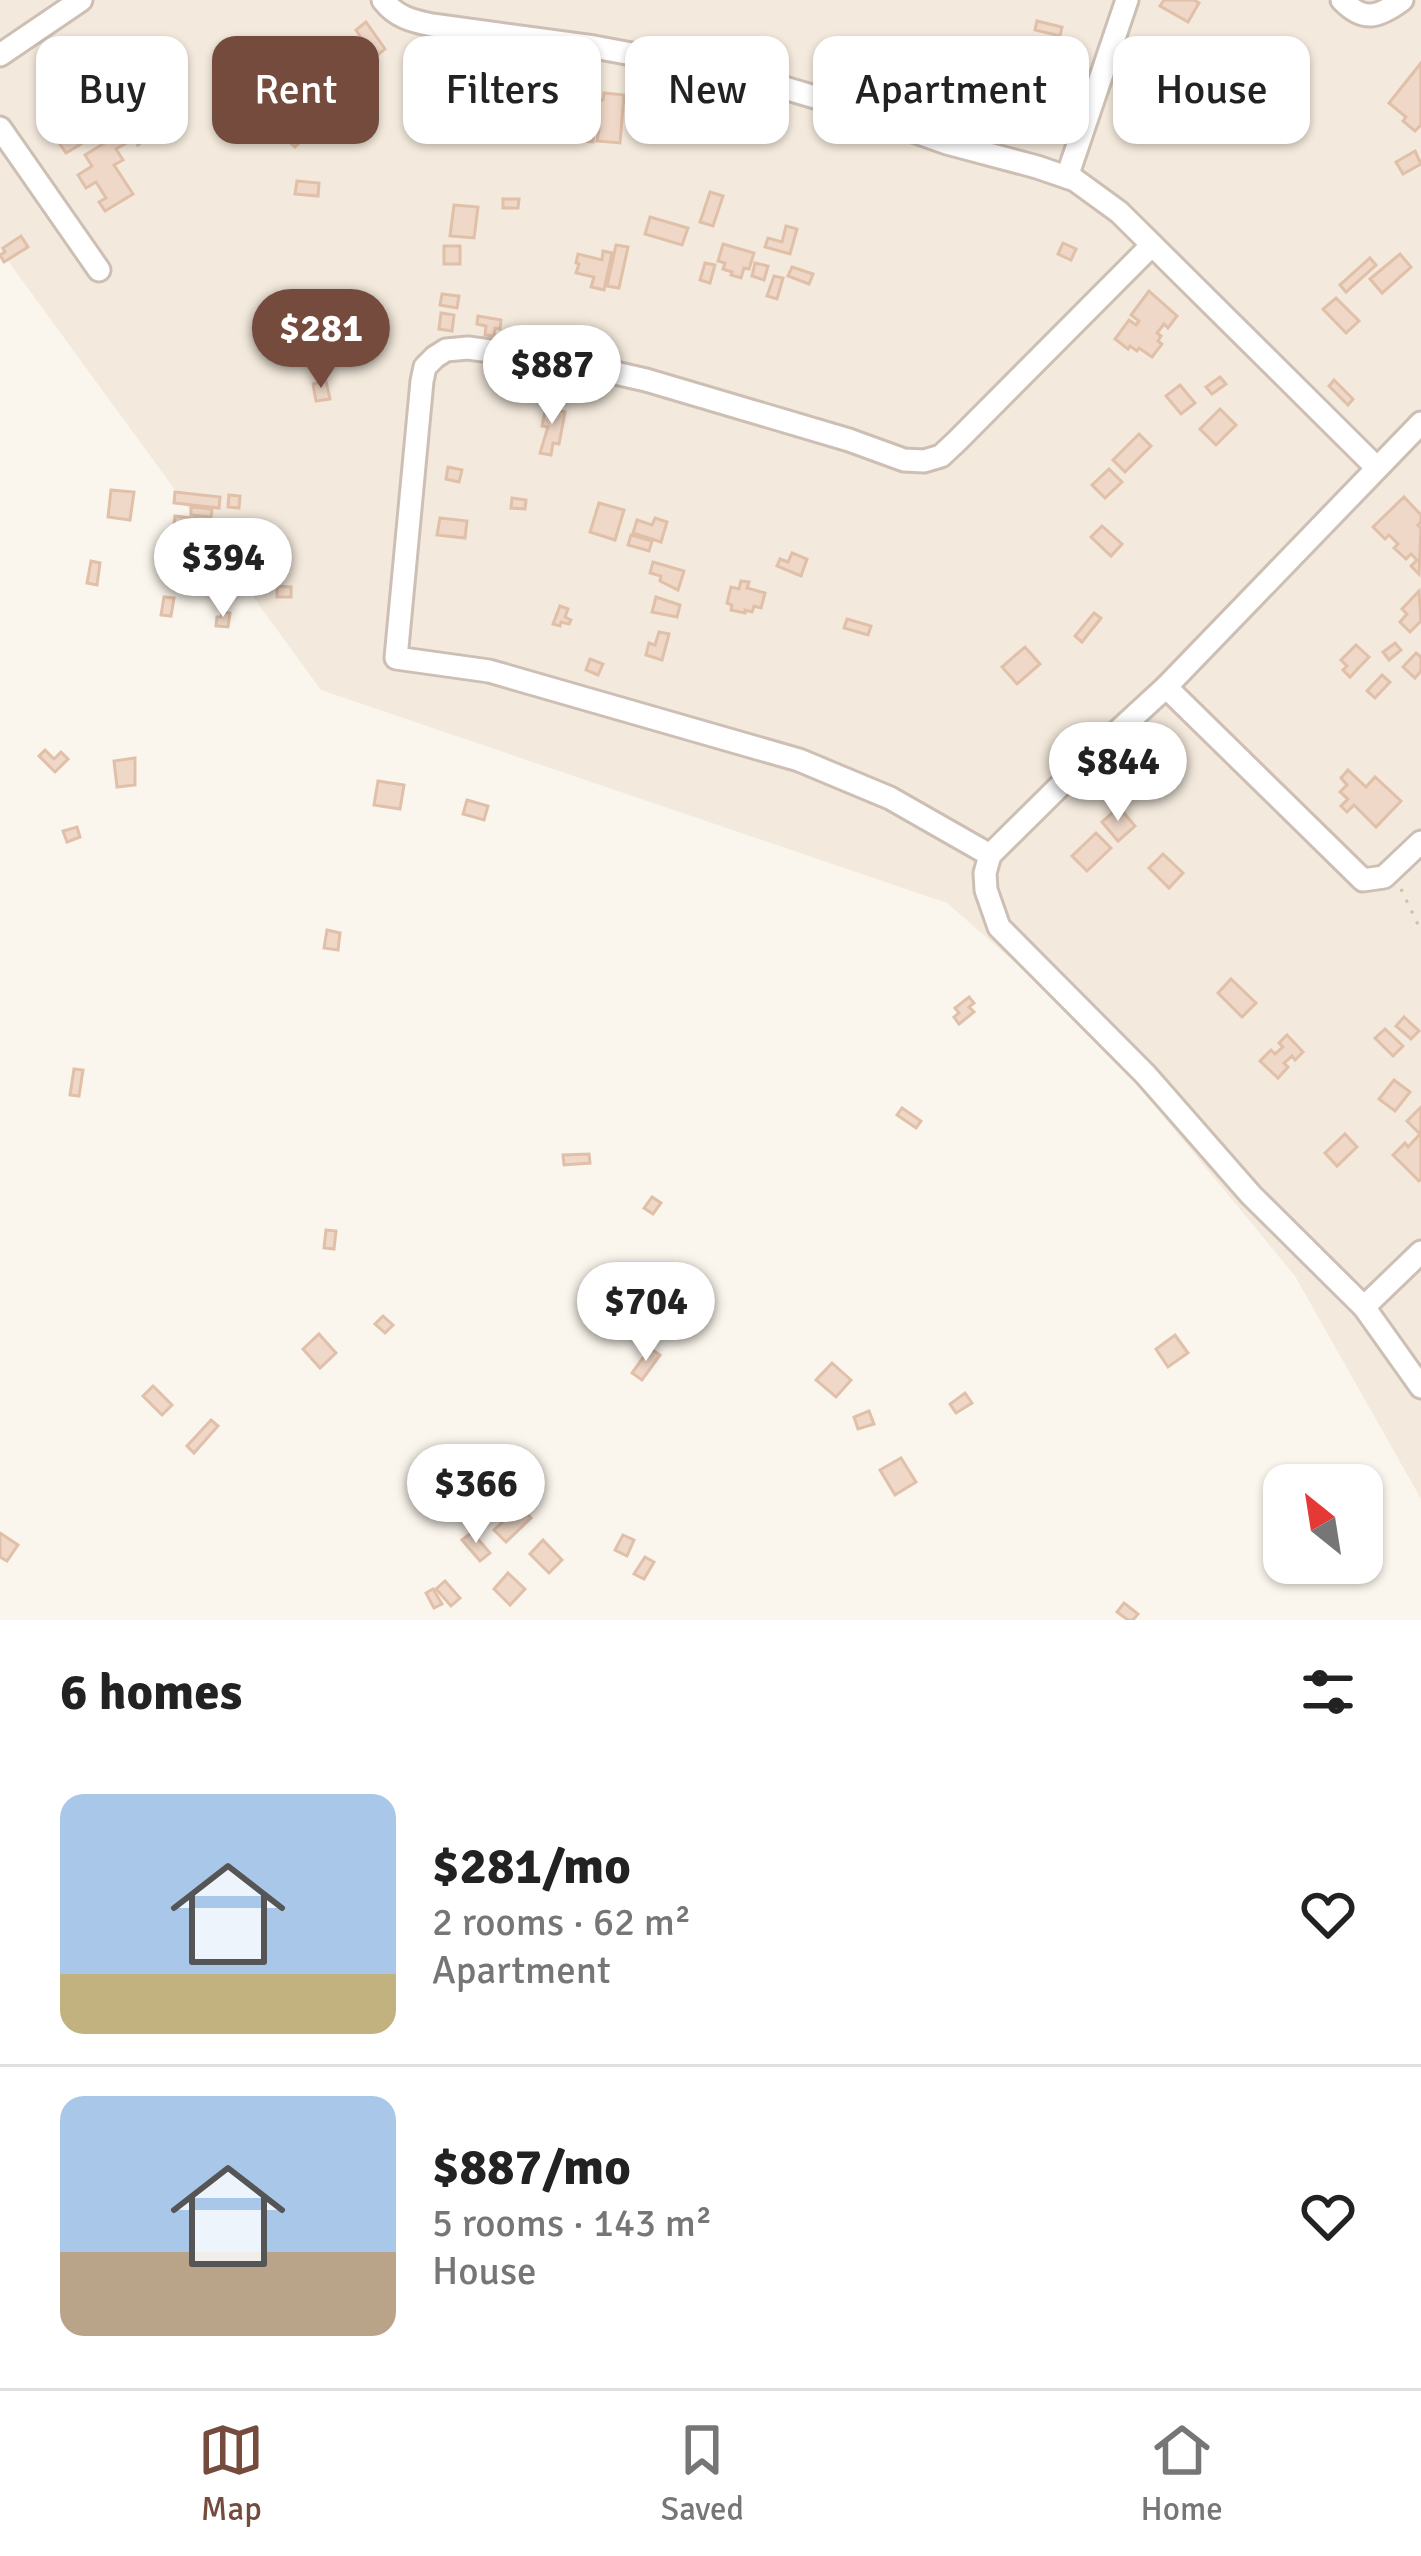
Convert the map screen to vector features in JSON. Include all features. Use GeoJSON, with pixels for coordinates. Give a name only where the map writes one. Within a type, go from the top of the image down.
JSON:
{"type":"FeatureCollection","features":[{"type":"Feature","properties":{"kind":"street"},"geometry":{"type":"LineString","coordinates":[[0,55],[81,0]]}},
{"type":"Feature","properties":{"kind":"street"},"geometry":{"type":"LineString","coordinates":[[383,0],[406,19],[432,25],[594,47],[734,73],[1067,177],[1119,212],[1376,467]]}},
{"type":"Feature","properties":{"kind":"street"},"geometry":{"type":"LineString","coordinates":[[1067,177],[1126,0]]}},
{"type":"Feature","properties":{"kind":"street"},"geometry":{"type":"LineString","coordinates":[[1342,0],[1367,16],[1402,0]]}},
{"type":"Feature","properties":{"kind":"street"},"geometry":{"type":"LineString","coordinates":[[0,128],[99,270]]}},
{"type":"Feature","properties":{"kind":"street"},"geometry":{"type":"LineString","coordinates":[[990,855],[890,799],[799,760],[489,670],[396,658],[425,367],[446,350],[558,360],[646,380],[904,460],[924,461],[941,456],[957,442],[1152,245]]}},
{"type":"Feature","properties":{"kind":"street"},"geometry":{"type":"LineString","coordinates":[[1421,424],[1166,687],[990,855],[985,873],[999,927],[1146,1075],[1251,1195],[1364,1306],[1421,1387]]}},
{"type":"Feature","properties":{"kind":"street"},"geometry":{"type":"LineString","coordinates":[[1166,687],[1364,880],[1374,881],[1392,872],[1421,842]]}},
{"type":"Feature","properties":{"kind":"street"},"geometry":{"type":"LineString","coordinates":[[1364,1306],[1421,1252]]}},
{"type":"Feature","properties":{"kind":"path"},"geometry":{"type":"LineString","coordinates":[[1392,872],[1421,931]]}},
{"type":"Feature","properties":{"kind":"shaded area"},"geometry":{"type":"Polygon","coordinates":[[[0,0],[1421,0],[1421,1499],[1295,1276],[1093,1031],[947,903],[321,690],[0,250],[0,0]]]}},
{"type":"Feature","properties":{"kind":"building"},"geometry":{"type":"Polygon","coordinates":[[[1164,0],[1199,3],[1188,22],[1160,6],[1164,0]]]}},
{"type":"Feature","properties":{"kind":"building"},"geometry":{"type":"Polygon","coordinates":[[[1037,21],[1062,27],[1060,36],[1035,30],[1037,21]]]}},
{"type":"Feature","properties":{"kind":"building"},"geometry":{"type":"Polygon","coordinates":[[[366,22],[376,36],[360,36],[356,30],[366,22]]]}},
{"type":"Feature","properties":{"kind":"building"},"geometry":{"type":"Polygon","coordinates":[[[1421,63],[1421,125],[1415,131],[1389,103],[1421,63]]]}},
{"type":"Feature","properties":{"kind":"building"},"geometry":{"type":"Polygon","coordinates":[[[604,93],[624,95],[620,143],[601,141],[604,93]]]}},
{"type":"Feature","properties":{"kind":"building"},"geometry":{"type":"Polygon","coordinates":[[[60,144],[81,144],[66,153],[60,144]]]}},
{"type":"Feature","properties":{"kind":"building"},"geometry":{"type":"Polygon","coordinates":[[[103,144],[125,144],[116,149],[123,160],[114,165],[133,194],[105,211],[99,202],[106,198],[96,182],[86,188],[78,175],[92,166],[85,155],[103,144]]]}},
{"type":"Feature","properties":{"kind":"building"},"geometry":{"type":"Polygon","coordinates":[[[1415,151],[1421,164],[1403,174],[1396,162],[1415,151]]]}},
{"type":"Feature","properties":{"kind":"building"},"geometry":{"type":"Polygon","coordinates":[[[297,181],[319,183],[318,196],[295,194],[297,181]]]}},
{"type":"Feature","properties":{"kind":"building"},"geometry":{"type":"Polygon","coordinates":[[[710,192],[723,196],[713,226],[700,222],[710,192]]]}},
{"type":"Feature","properties":{"kind":"building"},"geometry":{"type":"Polygon","coordinates":[[[503,199],[519,199],[518,208],[503,208],[503,199]]]}},
{"type":"Feature","properties":{"kind":"building"},"geometry":{"type":"Polygon","coordinates":[[[454,205],[478,207],[474,238],[450,236],[454,205]]]}},
{"type":"Feature","properties":{"kind":"building"},"geometry":{"type":"Polygon","coordinates":[[[650,217],[688,228],[682,245],[645,234],[650,217]]]}},
{"type":"Feature","properties":{"kind":"building"},"geometry":{"type":"Polygon","coordinates":[[[786,226],[797,229],[790,254],[765,247],[768,238],[782,242],[786,226]]]}},
{"type":"Feature","properties":{"kind":"building"},"geometry":{"type":"Polygon","coordinates":[[[21,236],[28,247],[4,262],[3,248],[21,236]]]}},
{"type":"Feature","properties":{"kind":"building"},"geometry":{"type":"Polygon","coordinates":[[[1063,243],[1076,249],[1071,260],[1058,254],[1063,243]]]}},
{"type":"Feature","properties":{"kind":"building"},"geometry":{"type":"Polygon","coordinates":[[[723,244],[754,253],[741,278],[718,261],[723,244]]]}},
{"type":"Feature","properties":{"kind":"building"},"geometry":{"type":"Polygon","coordinates":[[[616,245],[628,247],[619,288],[607,286],[616,245]]]}},
{"type":"Feature","properties":{"kind":"building"},"geometry":{"type":"Polygon","coordinates":[[[444,246],[460,246],[460,264],[444,264],[444,246]]]}},
{"type":"Feature","properties":{"kind":"building"},"geometry":{"type":"Polygon","coordinates":[[[603,251],[612,253],[604,290],[591,287],[594,277],[576,273],[578,254],[602,260],[603,251]]]}},
{"type":"Feature","properties":{"kind":"building"},"geometry":{"type":"Polygon","coordinates":[[[1400,254],[1411,267],[1382,293],[1370,279],[1400,254]]]}},
{"type":"Feature","properties":{"kind":"building"},"geometry":{"type":"Polygon","coordinates":[[[1370,258],[1376,265],[1346,292],[1340,285],[1370,258]]]}},
{"type":"Feature","properties":{"kind":"building"},"geometry":{"type":"Polygon","coordinates":[[[705,263],[715,265],[710,283],[700,280],[705,263]]]}},
{"type":"Feature","properties":{"kind":"building"},"geometry":{"type":"Polygon","coordinates":[[[755,263],[768,266],[764,280],[752,276],[755,263]]]}},
{"type":"Feature","properties":{"kind":"building"},"geometry":{"type":"Polygon","coordinates":[[[792,267],[813,274],[809,284],[788,276],[792,267]]]}},
{"type":"Feature","properties":{"kind":"building"},"geometry":{"type":"Polygon","coordinates":[[[774,276],[783,278],[777,299],[767,296],[774,276]]]}},
{"type":"Feature","properties":{"kind":"building"},"geometry":{"type":"Polygon","coordinates":[[[1149,291],[1177,316],[1157,333],[1162,344],[1152,357],[1115,339],[1129,320],[1136,325],[1139,321],[1131,315],[1149,291]]]}},
{"type":"Feature","properties":{"kind":"building"},"geometry":{"type":"Polygon","coordinates":[[[442,294],[459,296],[457,308],[440,305],[442,294]]]}},
{"type":"Feature","properties":{"kind":"building"},"geometry":{"type":"Polygon","coordinates":[[[1336,298],[1359,321],[1346,333],[1323,309],[1336,298]]]}},
{"type":"Feature","properties":{"kind":"building"},"geometry":{"type":"Polygon","coordinates":[[[441,313],[454,315],[452,331],[439,329],[441,313]]]}},
{"type":"Feature","properties":{"kind":"building"},"geometry":{"type":"Polygon","coordinates":[[[478,316],[501,320],[494,336],[485,335],[486,326],[477,324],[478,316]]]}},
{"type":"Feature","properties":{"kind":"building"},"geometry":{"type":"Polygon","coordinates":[[[1220,377],[1226,384],[1212,394],[1206,387],[1220,377]]]}},
{"type":"Feature","properties":{"kind":"building"},"geometry":{"type":"Polygon","coordinates":[[[1334,380],[1353,399],[1348,405],[1329,386],[1334,380]]]}},
{"type":"Feature","properties":{"kind":"building"},"geometry":{"type":"Polygon","coordinates":[[[326,381],[330,399],[316,401],[313,384],[326,381]]]}},
{"type":"Feature","properties":{"kind":"building"},"geometry":{"type":"Polygon","coordinates":[[[1180,385],[1195,403],[1181,414],[1166,396],[1180,385]]]}},
{"type":"Feature","properties":{"kind":"building"},"geometry":{"type":"Polygon","coordinates":[[[547,401],[565,412],[559,444],[553,443],[551,455],[540,453],[548,427],[542,426],[547,401]]]}},
{"type":"Feature","properties":{"kind":"building"},"geometry":{"type":"Polygon","coordinates":[[[1220,409],[1236,425],[1216,445],[1200,429],[1220,409]]]}},
{"type":"Feature","properties":{"kind":"building"},"geometry":{"type":"Polygon","coordinates":[[[1139,434],[1151,446],[1125,472],[1113,460],[1139,434]]]}},
{"type":"Feature","properties":{"kind":"building"},"geometry":{"type":"Polygon","coordinates":[[[448,467],[462,470],[459,482],[446,479],[448,467]]]}},
{"type":"Feature","properties":{"kind":"building"},"geometry":{"type":"Polygon","coordinates":[[[1109,469],[1122,482],[1105,498],[1092,485],[1109,469]]]}},
{"type":"Feature","properties":{"kind":"building"},"geometry":{"type":"Polygon","coordinates":[[[111,490],[134,492],[130,520],[108,517],[111,490]]]}},
{"type":"Feature","properties":{"kind":"building"},"geometry":{"type":"Polygon","coordinates":[[[175,492],[220,497],[219,508],[174,503],[175,492]]]}},
{"type":"Feature","properties":{"kind":"building"},"geometry":{"type":"Polygon","coordinates":[[[229,495],[240,496],[239,508],[228,507],[229,495]]]}},
{"type":"Feature","properties":{"kind":"building"},"geometry":{"type":"Polygon","coordinates":[[[1404,497],[1421,515],[1419,574],[1411,566],[1417,560],[1411,554],[1406,559],[1389,535],[1385,539],[1373,527],[1404,497]]]}},
{"type":"Feature","properties":{"kind":"building"},"geometry":{"type":"Polygon","coordinates":[[[512,498],[526,500],[525,509],[511,508],[512,498]]]}},
{"type":"Feature","properties":{"kind":"building"},"geometry":{"type":"Polygon","coordinates":[[[599,503],[624,510],[615,540],[590,532],[599,503]]]}},
{"type":"Feature","properties":{"kind":"building"},"geometry":{"type":"Polygon","coordinates":[[[191,507],[212,509],[211,517],[191,515],[191,507]]]}},
{"type":"Feature","properties":{"kind":"building"},"geometry":{"type":"Polygon","coordinates":[[[175,516],[217,521],[215,529],[174,524],[175,516]]]}},
{"type":"Feature","properties":{"kind":"building"},"geometry":{"type":"Polygon","coordinates":[[[440,518],[467,521],[465,538],[437,535],[440,518]]]}},
{"type":"Feature","properties":{"kind":"building"},"geometry":{"type":"Polygon","coordinates":[[[655,518],[667,522],[661,542],[633,533],[637,520],[652,525],[655,518]]]}},
{"type":"Feature","properties":{"kind":"building"},"geometry":{"type":"Polygon","coordinates":[[[1102,526],[1122,544],[1111,556],[1091,537],[1102,526]]]}},
{"type":"Feature","properties":{"kind":"building"},"geometry":{"type":"Polygon","coordinates":[[[631,535],[652,541],[649,551],[628,545],[631,535]]]}},
{"type":"Feature","properties":{"kind":"building"},"geometry":{"type":"Polygon","coordinates":[[[792,553],[807,559],[801,576],[777,566],[780,559],[788,562],[792,553]]]}},
{"type":"Feature","properties":{"kind":"building"},"geometry":{"type":"Polygon","coordinates":[[[91,561],[100,563],[97,585],[87,583],[91,561]]]}},
{"type":"Feature","properties":{"kind":"building"},"geometry":{"type":"Polygon","coordinates":[[[653,562],[684,571],[678,590],[650,573],[653,562]]]}},
{"type":"Feature","properties":{"kind":"building"},"geometry":{"type":"Polygon","coordinates":[[[741,581],[765,593],[761,608],[754,606],[745,613],[731,610],[727,603],[731,587],[739,589],[741,581]]]}},
{"type":"Feature","properties":{"kind":"building"},"geometry":{"type":"Polygon","coordinates":[[[277,586],[291,587],[291,597],[277,597],[277,586]]]}},
{"type":"Feature","properties":{"kind":"building"},"geometry":{"type":"Polygon","coordinates":[[[1419,591],[1421,621],[1410,632],[1400,622],[1407,614],[1402,609],[1419,591]]]}},
{"type":"Feature","properties":{"kind":"building"},"geometry":{"type":"Polygon","coordinates":[[[164,597],[174,598],[171,616],[161,615],[164,597]]]}},
{"type":"Feature","properties":{"kind":"building"},"geometry":{"type":"Polygon","coordinates":[[[656,597],[680,605],[677,617],[652,612],[656,597]]]}},
{"type":"Feature","properties":{"kind":"building"},"geometry":{"type":"Polygon","coordinates":[[[560,606],[568,609],[569,624],[553,624],[560,606]]]}},
{"type":"Feature","properties":{"kind":"building"},"geometry":{"type":"Polygon","coordinates":[[[222,612],[230,613],[228,627],[216,626],[222,612]]]}},
{"type":"Feature","properties":{"kind":"building"},"geometry":{"type":"Polygon","coordinates":[[[1094,613],[1101,618],[1082,642],[1075,636],[1094,613]]]}},
{"type":"Feature","properties":{"kind":"building"},"geometry":{"type":"Polygon","coordinates":[[[847,619],[871,626],[868,635],[844,628],[847,619]]]}},
{"type":"Feature","properties":{"kind":"building"},"geometry":{"type":"Polygon","coordinates":[[[659,632],[669,634],[662,660],[646,655],[659,632]]]}},
{"type":"Feature","properties":{"kind":"building"},"geometry":{"type":"Polygon","coordinates":[[[1395,643],[1401,650],[1389,660],[1383,652],[1395,643]]]}},
{"type":"Feature","properties":{"kind":"building"},"geometry":{"type":"Polygon","coordinates":[[[1356,645],[1369,657],[1350,677],[1341,660],[1356,645]]]}},
{"type":"Feature","properties":{"kind":"building"},"geometry":{"type":"Polygon","coordinates":[[[1025,647],[1040,664],[1017,684],[1002,667],[1025,647]]]}},
{"type":"Feature","properties":{"kind":"building"},"geometry":{"type":"Polygon","coordinates":[[[1416,653],[1421,657],[1421,671],[1415,678],[1403,667],[1416,653]]]}},
{"type":"Feature","properties":{"kind":"building"},"geometry":{"type":"Polygon","coordinates":[[[590,659],[603,664],[598,675],[586,670],[590,659]]]}},
{"type":"Feature","properties":{"kind":"building"},"geometry":{"type":"Polygon","coordinates":[[[1382,675],[1390,682],[1375,698],[1367,691],[1382,675]]]}},
{"type":"Feature","properties":{"kind":"building"},"geometry":{"type":"Polygon","coordinates":[[[45,750],[54,759],[61,752],[68,759],[55,772],[39,756],[45,750]]]}},
{"type":"Feature","properties":{"kind":"building"},"geometry":{"type":"Polygon","coordinates":[[[135,758],[135,785],[117,787],[114,761],[135,758]]]}},
{"type":"Feature","properties":{"kind":"building"},"geometry":{"type":"Polygon","coordinates":[[[1348,770],[1366,787],[1375,777],[1401,801],[1376,827],[1354,805],[1347,812],[1341,806],[1348,799],[1340,792],[1347,785],[1341,778],[1348,770]]]}},
{"type":"Feature","properties":{"kind":"building"},"geometry":{"type":"Polygon","coordinates":[[[378,781],[404,785],[400,809],[374,805],[378,781]]]}},
{"type":"Feature","properties":{"kind":"building"},"geometry":{"type":"Polygon","coordinates":[[[467,800],[488,806],[484,820],[463,814],[467,800]]]}},
{"type":"Feature","properties":{"kind":"building"},"geometry":{"type":"Polygon","coordinates":[[[1119,807],[1135,826],[1118,841],[1102,822],[1119,807]]]}},
{"type":"Feature","properties":{"kind":"building"},"geometry":{"type":"Polygon","coordinates":[[[77,827],[80,837],[67,842],[63,831],[77,827]]]}},
{"type":"Feature","properties":{"kind":"building"},"geometry":{"type":"Polygon","coordinates":[[[1096,833],[1111,848],[1087,871],[1072,856],[1096,833]]]}},
{"type":"Feature","properties":{"kind":"building"},"geometry":{"type":"Polygon","coordinates":[[[1163,854],[1183,873],[1169,888],[1149,868],[1163,854]]]}},
{"type":"Feature","properties":{"kind":"building"},"geometry":{"type":"Polygon","coordinates":[[[327,930],[340,933],[338,950],[324,948],[327,930]]]}},
{"type":"Feature","properties":{"kind":"building"},"geometry":{"type":"Polygon","coordinates":[[[1231,979],[1256,1003],[1242,1017],[1218,993],[1231,979]]]}},
{"type":"Feature","properties":{"kind":"building"},"geometry":{"type":"Polygon","coordinates":[[[969,997],[974,1012],[959,1024],[955,1008],[969,997]]]}},
{"type":"Feature","properties":{"kind":"building"},"geometry":{"type":"Polygon","coordinates":[[[1404,1017],[1419,1031],[1411,1039],[1396,1026],[1404,1017]]]}},
{"type":"Feature","properties":{"kind":"building"},"geometry":{"type":"Polygon","coordinates":[[[1385,1029],[1403,1046],[1393,1056],[1375,1038],[1385,1029]]]}},
{"type":"Feature","properties":{"kind":"building"},"geometry":{"type":"Polygon","coordinates":[[[1287,1035],[1303,1052],[1284,1063],[1288,1067],[1278,1078],[1260,1061],[1271,1050],[1275,1054],[1283,1047],[1279,1043],[1287,1035]]]}},
{"type":"Feature","properties":{"kind":"building"},"geometry":{"type":"Polygon","coordinates":[[[74,1069],[83,1070],[79,1096],[70,1095],[74,1069]]]}},
{"type":"Feature","properties":{"kind":"building"},"geometry":{"type":"Polygon","coordinates":[[[1394,1080],[1410,1092],[1395,1111],[1379,1099],[1394,1080]]]}},
{"type":"Feature","properties":{"kind":"building"},"geometry":{"type":"Polygon","coordinates":[[[1421,1107],[1419,1181],[1393,1155],[1420,1134],[1407,1121],[1421,1107]]]}},
{"type":"Feature","properties":{"kind":"building"},"geometry":{"type":"Polygon","coordinates":[[[902,1108],[921,1121],[916,1128],[897,1115],[902,1108]]]}},
{"type":"Feature","properties":{"kind":"building"},"geometry":{"type":"Polygon","coordinates":[[[1345,1134],[1357,1147],[1337,1166],[1325,1153],[1345,1134]]]}},
{"type":"Feature","properties":{"kind":"building"},"geometry":{"type":"Polygon","coordinates":[[[589,1154],[590,1163],[564,1165],[563,1155],[589,1154]]]}},
{"type":"Feature","properties":{"kind":"building"},"geometry":{"type":"Polygon","coordinates":[[[652,1197],[661,1203],[653,1214],[644,1208],[652,1197]]]}},
{"type":"Feature","properties":{"kind":"building"},"geometry":{"type":"Polygon","coordinates":[[[326,1230],[336,1231],[334,1249],[324,1248],[326,1230]]]}},
{"type":"Feature","properties":{"kind":"building"},"geometry":{"type":"Polygon","coordinates":[[[383,1316],[393,1325],[385,1333],[375,1324],[383,1316]]]}},
{"type":"Feature","properties":{"kind":"building"},"geometry":{"type":"Polygon","coordinates":[[[319,1334],[336,1353],[320,1368],[303,1349],[319,1334]]]}},
{"type":"Feature","properties":{"kind":"building"},"geometry":{"type":"Polygon","coordinates":[[[1175,1335],[1188,1353],[1168,1367],[1156,1349],[1175,1335]]]}},
{"type":"Feature","properties":{"kind":"building"},"geometry":{"type":"Polygon","coordinates":[[[650,1348],[660,1355],[642,1380],[632,1373],[650,1348]]]}},
{"type":"Feature","properties":{"kind":"building"},"geometry":{"type":"Polygon","coordinates":[[[832,1363],[851,1380],[836,1397],[816,1380],[832,1363]]]}},
{"type":"Feature","properties":{"kind":"building"},"geometry":{"type":"Polygon","coordinates":[[[153,1386],[172,1405],[162,1415],[143,1396],[153,1386]]]}},
{"type":"Feature","properties":{"kind":"building"},"geometry":{"type":"Polygon","coordinates":[[[965,1393],[972,1403],[956,1413],[950,1404],[965,1393]]]}},
{"type":"Feature","properties":{"kind":"building"},"geometry":{"type":"Polygon","coordinates":[[[869,1411],[874,1424],[858,1429],[854,1417],[869,1411]]]}},
{"type":"Feature","properties":{"kind":"building"},"geometry":{"type":"Polygon","coordinates":[[[211,1420],[218,1426],[194,1453],[187,1446],[211,1420]]]}},
{"type":"Feature","properties":{"kind":"building"},"geometry":{"type":"Polygon","coordinates":[[[901,1458],[916,1482],[895,1495],[880,1470],[901,1458]]]}},
{"type":"Feature","properties":{"kind":"building"},"geometry":{"type":"Polygon","coordinates":[[[519,1506],[531,1518],[506,1542],[494,1530],[519,1506]]]}},
{"type":"Feature","properties":{"kind":"building"},"geometry":{"type":"Polygon","coordinates":[[[472,1532],[490,1553],[480,1561],[462,1540],[472,1532]]]}},
{"type":"Feature","properties":{"kind":"building"},"geometry":{"type":"Polygon","coordinates":[[[0,1533],[18,1545],[7,1561],[0,1557],[0,1533]]]}},
{"type":"Feature","properties":{"kind":"building"},"geometry":{"type":"Polygon","coordinates":[[[623,1535],[634,1540],[627,1556],[615,1550],[623,1535]]]}},
{"type":"Feature","properties":{"kind":"building"},"geometry":{"type":"Polygon","coordinates":[[[543,1540],[562,1560],[549,1573],[530,1554],[543,1540]]]}},
{"type":"Feature","properties":{"kind":"building"},"geometry":{"type":"Polygon","coordinates":[[[645,1557],[654,1562],[644,1579],[634,1574],[645,1557]]]}},
{"type":"Feature","properties":{"kind":"building"},"geometry":{"type":"Polygon","coordinates":[[[508,1573],[525,1589],[510,1605],[494,1589],[508,1573]]]}},
{"type":"Feature","properties":{"kind":"building"},"geometry":{"type":"Polygon","coordinates":[[[445,1581],[460,1598],[451,1606],[436,1589],[445,1581]]]}},
{"type":"Feature","properties":{"kind":"building"},"geometry":{"type":"Polygon","coordinates":[[[433,1589],[442,1604],[434,1608],[426,1593],[433,1589]]]}},
{"type":"Feature","properties":{"kind":"building"},"geometry":{"type":"Polygon","coordinates":[[[1124,1603],[1138,1614],[1133,1620],[1117,1612],[1124,1603]]]}}]}
